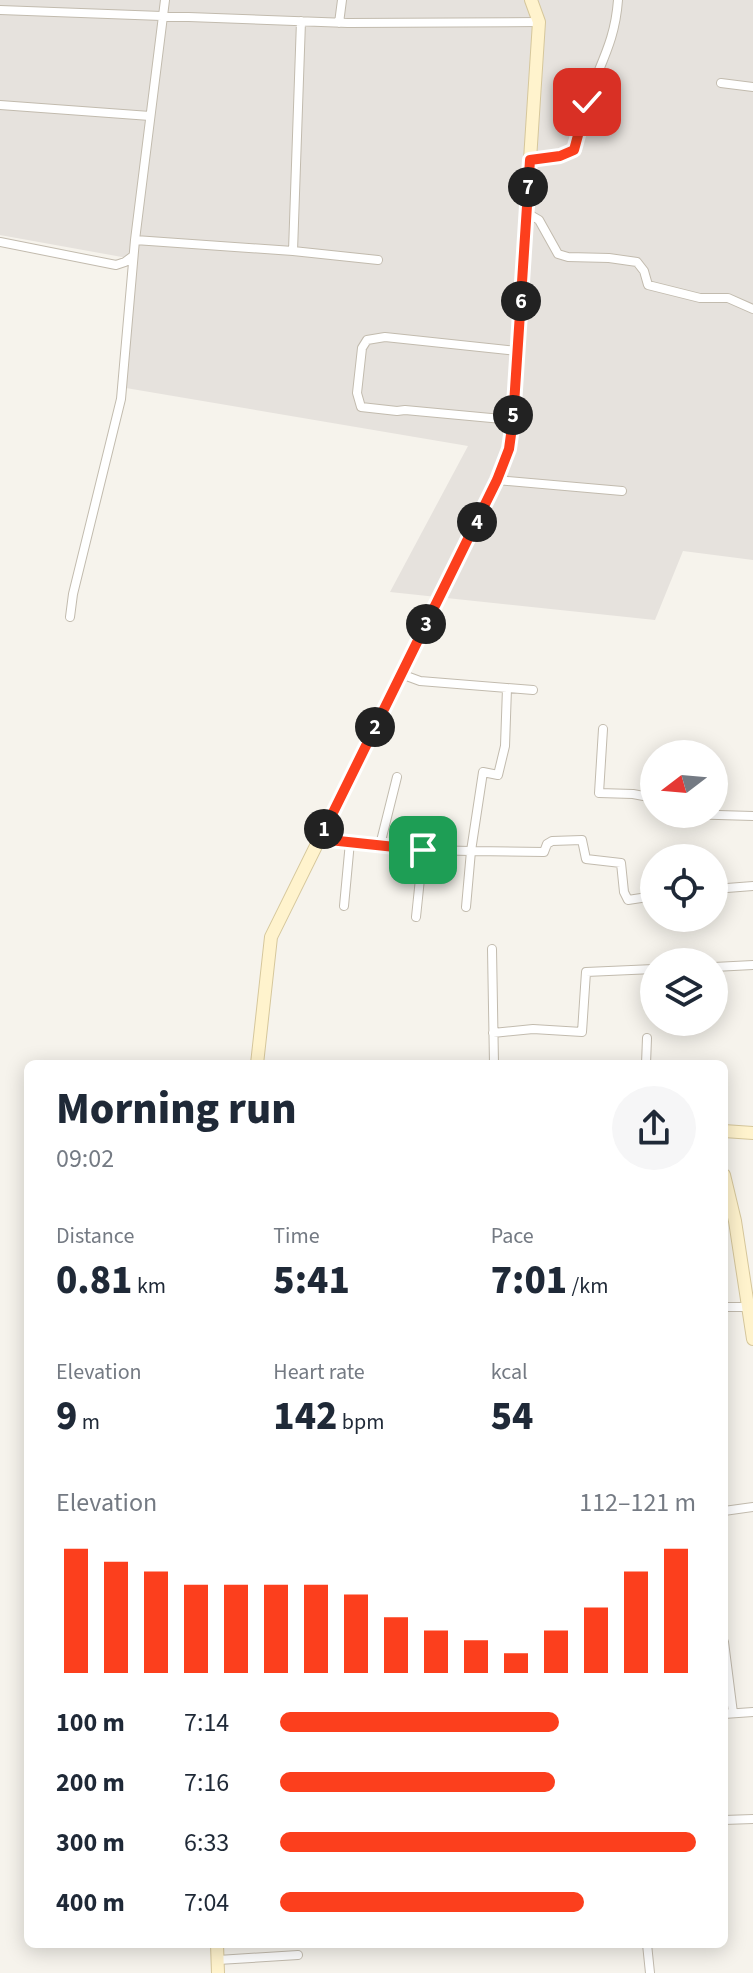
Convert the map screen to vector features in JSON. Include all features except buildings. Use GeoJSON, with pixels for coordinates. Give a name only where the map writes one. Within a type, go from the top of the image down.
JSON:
{"type":"FeatureCollection","features":[{"type":"Feature","properties":{"kind":"street"},"geometry":{"type":"LineString","coordinates":[[70,617],[121,399],[133,256],[165,0]]}},
{"type":"Feature","properties":{"kind":"street"},"geometry":{"type":"LineString","coordinates":[[339,23],[342,0]]}},
{"type":"Feature","properties":{"kind":"street"},"geometry":{"type":"LineString","coordinates":[[257,1060],[271,937],[497,480],[509,449],[539,22],[531,0]]}},
{"type":"Feature","properties":{"kind":"street"},"geometry":{"type":"LineString","coordinates":[[530,160],[560,156],[574,150],[587,102],[617,19],[618,0]]}},
{"type":"Feature","properties":{"kind":"street"},"geometry":{"type":"LineString","coordinates":[[0,10],[339,23],[539,22]]}},
{"type":"Feature","properties":{"kind":"street"},"geometry":{"type":"LineString","coordinates":[[293,251],[301,21]]}},
{"type":"Feature","properties":{"kind":"street"},"geometry":{"type":"LineString","coordinates":[[721,83],[753,87]]}},
{"type":"Feature","properties":{"kind":"street"},"geometry":{"type":"LineString","coordinates":[[0,105],[150,116]]}},
{"type":"Feature","properties":{"kind":"street"},"geometry":{"type":"LineString","coordinates":[[527,213],[539,220],[558,254],[637,262],[644,271],[648,285],[700,298],[728,298],[753,309]]}},
{"type":"Feature","properties":{"kind":"street"},"geometry":{"type":"LineString","coordinates":[[135,240],[378,260]]}},
{"type":"Feature","properties":{"kind":"street"},"geometry":{"type":"LineString","coordinates":[[0,242],[116,265],[133,256]]}},
{"type":"Feature","properties":{"kind":"street"},"geometry":{"type":"LineString","coordinates":[[513,420],[361,407],[357,393],[362,348],[367,340],[385,337],[518,351]]}},
{"type":"Feature","properties":{"kind":"street"},"geometry":{"type":"LineString","coordinates":[[497,480],[622,491]]}},
{"type":"Feature","properties":{"kind":"street"},"geometry":{"type":"LineString","coordinates":[[401,674],[420,681],[533,690]]}},
{"type":"Feature","properties":{"kind":"street"},"geometry":{"type":"LineString","coordinates":[[466,907],[483,772],[498,775],[505,746],[507,688]]}},
{"type":"Feature","properties":{"kind":"street"},"geometry":{"type":"LineString","coordinates":[[603,729],[599,793],[640,795]]}},
{"type":"Feature","properties":{"kind":"street"},"geometry":{"type":"LineString","coordinates":[[380,845],[397,777]]}},
{"type":"Feature","properties":{"kind":"street"},"geometry":{"type":"LineString","coordinates":[[728,815],[753,816]]}},
{"type":"Feature","properties":{"kind":"street"},"geometry":{"type":"LineString","coordinates":[[320,839],[423,850],[544,852],[552,841],[582,840],[586,859],[621,863],[624,892],[628,900],[640,898]]}},
{"type":"Feature","properties":{"kind":"street"},"geometry":{"type":"LineString","coordinates":[[344,906],[350,842]]}},
{"type":"Feature","properties":{"kind":"street"},"geometry":{"type":"LineString","coordinates":[[416,917],[423,850]]}},
{"type":"Feature","properties":{"kind":"street"},"geometry":{"type":"LineString","coordinates":[[728,888],[753,886]]}},
{"type":"Feature","properties":{"kind":"street"},"geometry":{"type":"LineString","coordinates":[[492,949],[494,1060]]}},
{"type":"Feature","properties":{"kind":"street"},"geometry":{"type":"LineString","coordinates":[[728,966],[753,965]]}},
{"type":"Feature","properties":{"kind":"street"},"geometry":{"type":"LineString","coordinates":[[493,1033],[533,1029],[582,1032],[586,972],[640,970]]}},
{"type":"Feature","properties":{"kind":"street"},"geometry":{"type":"LineString","coordinates":[[646,1060],[647,1038]]}},
{"type":"Feature","properties":{"kind":"street"},"geometry":{"type":"LineString","coordinates":[[728,1131],[753,1133]]}},
{"type":"Feature","properties":{"kind":"street"},"geometry":{"type":"LineString","coordinates":[[728,1192],[753,1339]]}},
{"type":"Feature","properties":{"kind":"street"},"geometry":{"type":"LineString","coordinates":[[728,1307],[748,1307]]}},
{"type":"Feature","properties":{"kind":"street"},"geometry":{"type":"LineString","coordinates":[[728,1510],[753,1507]]}},
{"type":"Feature","properties":{"kind":"street"},"geometry":{"type":"LineString","coordinates":[[728,1714],[753,1712]]}},
{"type":"Feature","properties":{"kind":"street"},"geometry":{"type":"LineString","coordinates":[[728,1820],[753,1819]]}},
{"type":"Feature","properties":{"kind":"street"},"geometry":{"type":"LineString","coordinates":[[647,1948],[650,1973]]}},
{"type":"Feature","properties":{"kind":"street"},"geometry":{"type":"LineString","coordinates":[[218,1966],[298,1955]]}},
{"type":"Feature","properties":{"kind":"shaded area"},"geometry":{"type":"Polygon","coordinates":[[[0,0],[753,0],[753,560],[683,551],[655,620],[390,592],[468,446],[120,387],[133,259],[0,235],[0,0]]]}},
{"type":"Feature","properties":{"kind":"route"},"geometry":{"type":"LineString","coordinates":[[423,850],[320,839],[497,480],[509,449],[530,160],[560,156],[574,150],[587,102]]}}]}
